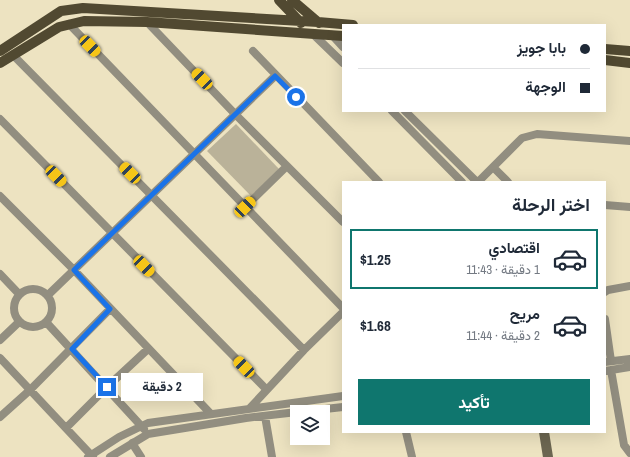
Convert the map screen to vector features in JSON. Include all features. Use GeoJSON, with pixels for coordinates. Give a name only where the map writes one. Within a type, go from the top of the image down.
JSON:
{"type":"FeatureCollection","features":[{"type":"Feature","properties":{"kind":"main road"},"geometry":{"type":"LineString","coordinates":[[279,0],[314,35]]}},
{"type":"Feature","properties":{"kind":"main road"},"geometry":{"type":"LineString","coordinates":[[292,0],[332,35]]}},
{"type":"Feature","properties":{"kind":"main road"},"geometry":{"type":"LineString","coordinates":[[0,51],[61,11],[83,8],[342,24]]}},
{"type":"Feature","properties":{"kind":"main road"},"geometry":{"type":"LineString","coordinates":[[0,63],[58,27],[84,21],[147,22],[342,36]]}},
{"type":"Feature","properties":{"kind":"main road"},"geometry":{"type":"LineString","coordinates":[[606,49],[630,51]]}},
{"type":"Feature","properties":{"kind":"main road"},"geometry":{"type":"LineString","coordinates":[[606,60],[630,63]]}},
{"type":"Feature","properties":{"kind":"street"},"geometry":{"type":"LineString","coordinates":[[147,22],[235,114],[342,221]]}},
{"type":"Feature","properties":{"kind":"street"},"geometry":{"type":"LineString","coordinates":[[69,24],[342,307]]}},
{"type":"Feature","properties":{"kind":"street"},"geometry":{"type":"LineString","coordinates":[[314,35],[342,62]]}},
{"type":"Feature","properties":{"kind":"street"},"geometry":{"type":"LineString","coordinates":[[332,35],[342,46]]}},
{"type":"Feature","properties":{"kind":"street"},"geometry":{"type":"LineString","coordinates":[[252,51],[378,181]]}},
{"type":"Feature","properties":{"kind":"street"},"geometry":{"type":"LineString","coordinates":[[13,55],[304,350]]}},
{"type":"Feature","properties":{"kind":"street"},"geometry":{"type":"LineString","coordinates":[[48,295],[275,76]]}},
{"type":"Feature","properties":{"kind":"street"},"geometry":{"type":"LineString","coordinates":[[393,112],[461,181]]}},
{"type":"Feature","properties":{"kind":"street"},"geometry":{"type":"LineString","coordinates":[[406,112],[477,181]]}},
{"type":"Feature","properties":{"kind":"street"},"geometry":{"type":"LineString","coordinates":[[0,119],[266,389]]}},
{"type":"Feature","properties":{"kind":"street"},"geometry":{"type":"LineString","coordinates":[[479,181],[522,138],[537,134],[630,141]]}},
{"type":"Feature","properties":{"kind":"street"},"geometry":{"type":"LineString","coordinates":[[245,207],[287,166]]}},
{"type":"Feature","properties":{"kind":"street"},"geometry":{"type":"LineString","coordinates":[[493,167],[507,181]]}},
{"type":"Feature","properties":{"kind":"street"},"geometry":{"type":"LineString","coordinates":[[0,196],[74,270],[210,414]]}},
{"type":"Feature","properties":{"kind":"street"},"geometry":{"type":"LineString","coordinates":[[606,205],[630,207]]}},
{"type":"Feature","properties":{"kind":"street"},"geometry":{"type":"LineString","coordinates":[[0,274],[19,294]]}},
{"type":"Feature","properties":{"kind":"street"},"geometry":{"type":"LineString","coordinates":[[606,291],[630,286]]}},
{"type":"Feature","properties":{"kind":"street"},"geometry":{"type":"LineString","coordinates":[[30,288],[36,288],[48,295],[52,303],[52,310],[46,322],[38,326],[31,327],[25,326],[19,322],[14,315],[13,308],[14,302],[19,294],[30,288]]}},
{"type":"Feature","properties":{"kind":"street"},"geometry":{"type":"LineString","coordinates":[[0,417],[72,349],[110,309]]}},
{"type":"Feature","properties":{"kind":"street"},"geometry":{"type":"LineString","coordinates":[[250,408],[266,389],[342,313]]}},
{"type":"Feature","properties":{"kind":"street"},"geometry":{"type":"LineString","coordinates":[[0,340],[19,322]]}},
{"type":"Feature","properties":{"kind":"street"},"geometry":{"type":"LineString","coordinates":[[46,322],[107,387],[148,434]]}},
{"type":"Feature","properties":{"kind":"street"},"geometry":{"type":"LineString","coordinates":[[606,335],[608,366],[630,453]]}},
{"type":"Feature","properties":{"kind":"street"},"geometry":{"type":"LineString","coordinates":[[66,428],[148,349]]}},
{"type":"Feature","properties":{"kind":"street"},"geometry":{"type":"LineString","coordinates":[[0,358],[91,456],[119,437],[148,423],[342,396]]}},
{"type":"Feature","properties":{"kind":"street"},"geometry":{"type":"LineString","coordinates":[[608,366],[630,359]]}},
{"type":"Feature","properties":{"kind":"street"},"geometry":{"type":"LineString","coordinates":[[608,366],[630,367]]}},
{"type":"Feature","properties":{"kind":"street"},"geometry":{"type":"LineString","coordinates":[[330,408],[342,407]]}},
{"type":"Feature","properties":{"kind":"street"},"geometry":{"type":"LineString","coordinates":[[110,457],[148,434],[290,413]]}},
{"type":"Feature","properties":{"kind":"street"},"geometry":{"type":"LineString","coordinates":[[264,416],[272,457]]}},
{"type":"Feature","properties":{"kind":"street"},"geometry":{"type":"LineString","coordinates":[[406,433],[412,457]]}},
{"type":"Feature","properties":{"kind":"street"},"geometry":{"type":"LineString","coordinates":[[544,433],[548,457]]}},
{"type":"Feature","properties":{"kind":"street"},"geometry":{"type":"LineString","coordinates":[[132,443],[141,457]]}},
{"type":"Feature","properties":{"kind":"shaded area"},"geometry":{"type":"Polygon","coordinates":[[[236,124],[279,169],[251,196],[207,151],[236,124]]]}},
{"type":"Feature","properties":{"kind":"route"},"geometry":{"type":"LineString","coordinates":[[107,387],[72,349],[110,309],[74,270],[125,219],[275,76],[296,97]]}}]}
